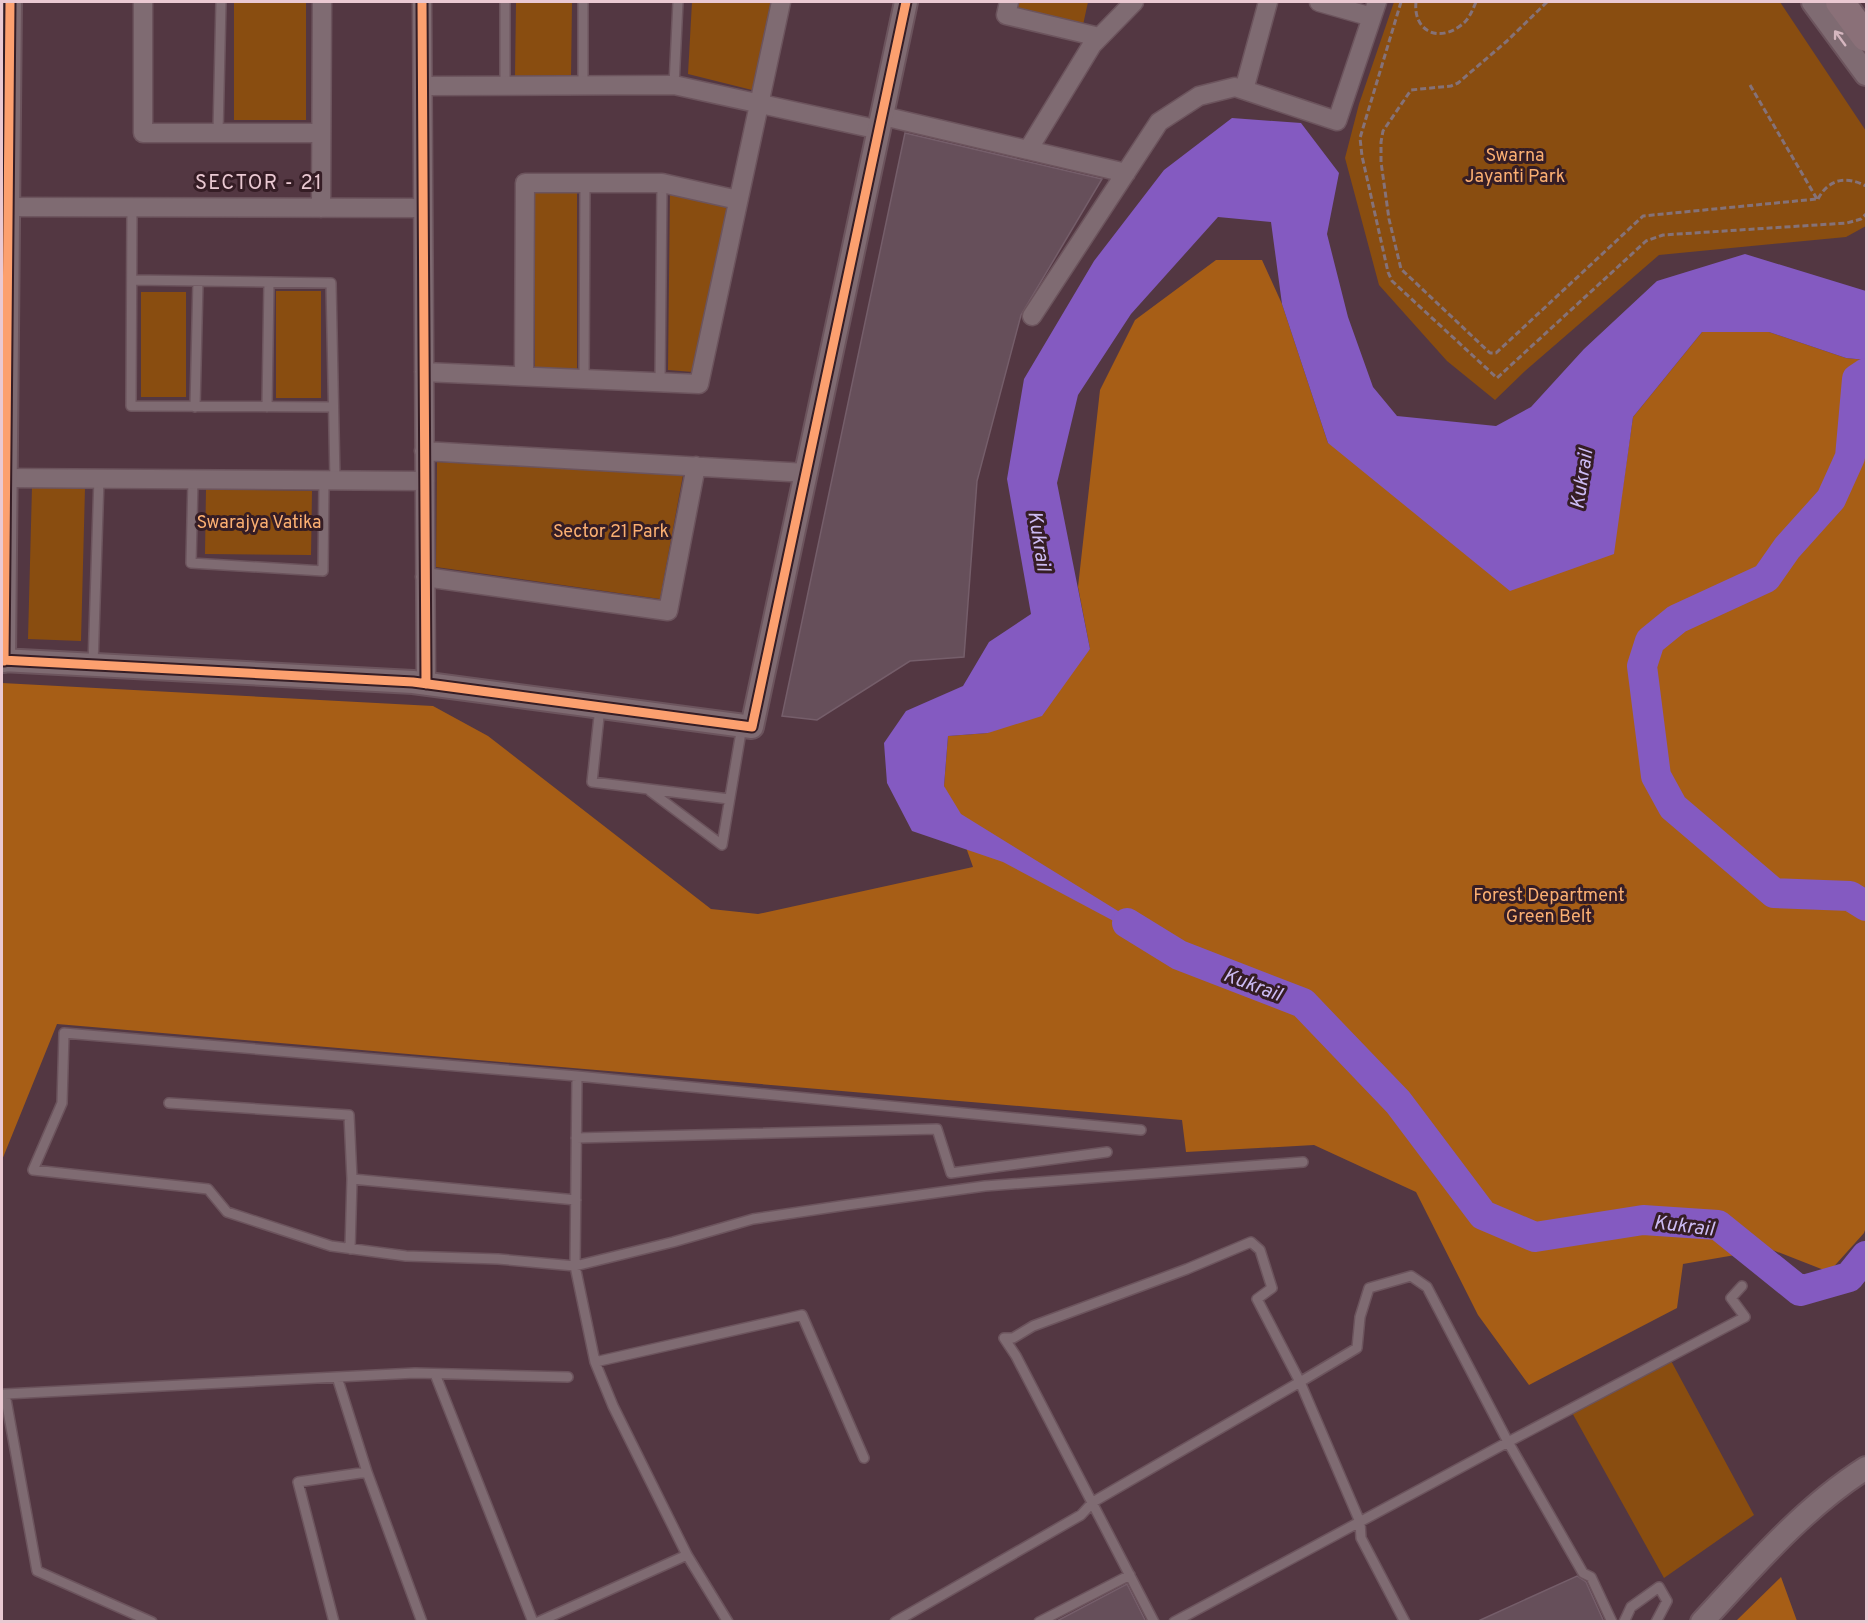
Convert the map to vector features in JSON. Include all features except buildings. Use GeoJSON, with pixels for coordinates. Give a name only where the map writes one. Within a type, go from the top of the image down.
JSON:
{"type":"FeatureCollection","features":[{"type":"Feature","properties":{"kind":"highway"},"geometry":{"type":"LineString","coordinates":[[1840,2],[1866,37]]}},
{"type":"Feature","properties":{"kind":"street"},"geometry":{"type":"LineString","coordinates":[[10,2],[5,131],[6,478],[3,661],[426,684],[752,727],[906,2]]}},
{"type":"Feature","properties":{"kind":"street"},"geometry":{"type":"LineString","coordinates":[[143,2],[142,133],[321,133]]}},
{"type":"Feature","properties":{"kind":"street"},"geometry":{"type":"LineString","coordinates":[[321,208],[322,2]]}},
{"type":"Feature","properties":{"kind":"street"},"geometry":{"type":"LineString","coordinates":[[422,2],[426,684]]}},
{"type":"Feature","properties":{"kind":"street"},"geometry":{"type":"LineString","coordinates":[[424,372],[699,384],[781,2]]}},
{"type":"Feature","properties":{"kind":"street"},"geometry":{"type":"LineString","coordinates":[[1009,2],[1006,15],[1099,37]]}},
{"type":"Feature","properties":{"kind":"street"},"geometry":{"type":"LineString","coordinates":[[1028,150],[1092,45],[1134,2]]}},
{"type":"Feature","properties":{"kind":"street"},"geometry":{"type":"LineString","coordinates":[[1244,90],[1268,2]]}},
{"type":"Feature","properties":{"kind":"street"},"geometry":{"type":"LineString","coordinates":[[1032,316],[1159,122],[1200,96],[1235,87],[1337,121],[1374,9],[1319,2]]}},
{"type":"Feature","properties":{"kind":"street"},"geometry":{"type":"LineString","coordinates":[[1813,2],[1866,74]]}},
{"type":"Feature","properties":{"kind":"street"},"geometry":{"type":"LineString","coordinates":[[423,86],[674,86],[759,104],[881,123],[1028,150],[1126,173]]}},
{"type":"Feature","properties":{"kind":"street"},"geometry":{"type":"LineString","coordinates":[[524,376],[525,183],[662,183],[738,200]]}},
{"type":"Feature","properties":{"kind":"street"},"geometry":{"type":"LineString","coordinates":[[5,207],[423,208]]}},
{"type":"Feature","properties":{"kind":"street"},"geometry":{"type":"LineString","coordinates":[[424,451],[807,473]]}},
{"type":"Feature","properties":{"kind":"street"},"geometry":{"type":"LineString","coordinates":[[425,577],[668,611],[696,466]]}},
{"type":"Feature","properties":{"kind":"street"},"geometry":{"type":"LineString","coordinates":[[6,478],[425,481]]}},
{"type":"Feature","properties":{"kind":"street"},"geometry":{"type":"LineString","coordinates":[[1702,1622],[1790,1528],[1866,1468]]}},
{"type":"Feature","properties":{"kind":"lane"},"geometry":{"type":"LineString","coordinates":[[218,133],[221,2]]}},
{"type":"Feature","properties":{"kind":"lane"},"geometry":{"type":"LineString","coordinates":[[505,2],[505,86]]}},
{"type":"Feature","properties":{"kind":"lane"},"geometry":{"type":"LineString","coordinates":[[583,2],[583,86]]}},
{"type":"Feature","properties":{"kind":"lane"},"geometry":{"type":"LineString","coordinates":[[674,86],[678,2]]}},
{"type":"Feature","properties":{"kind":"lane"},"geometry":{"type":"LineString","coordinates":[[584,379],[585,183]]}},
{"type":"Feature","properties":{"kind":"lane"},"geometry":{"type":"LineString","coordinates":[[660,383],[662,183]]}},
{"type":"Feature","properties":{"kind":"lane"},"geometry":{"type":"LineString","coordinates":[[132,207],[131,406],[333,407]]}},
{"type":"Feature","properties":{"kind":"lane"},"geometry":{"type":"LineString","coordinates":[[132,280],[331,284],[333,407],[323,571],[191,563],[194,479]]}},
{"type":"Feature","properties":{"kind":"lane"},"geometry":{"type":"LineString","coordinates":[[195,406],[198,281]]}},
{"type":"Feature","properties":{"kind":"lane"},"geometry":{"type":"LineString","coordinates":[[267,407],[269,282]]}},
{"type":"Feature","properties":{"kind":"lane"},"geometry":{"type":"LineString","coordinates":[[93,665],[99,478]]}},
{"type":"Feature","properties":{"kind":"lane"},"geometry":{"type":"LineString","coordinates":[[600,707],[592,782],[729,799]]}},
{"type":"Feature","properties":{"kind":"lane"},"geometry":{"type":"LineString","coordinates":[[648,790],[722,845],[742,726]]}},
{"type":"Feature","properties":{"kind":"lane"},"geometry":{"type":"LineString","coordinates":[[1141,1130],[577,1076],[64,1032],[62,1103],[33,1170],[207,1189],[227,1212],[331,1246],[406,1256],[498,1259],[575,1266],[753,1219],[848,1205],[985,1186],[1303,1162]]}},
{"type":"Feature","properties":{"kind":"lane"},"geometry":{"type":"LineString","coordinates":[[577,1076],[575,1266],[595,1362],[613,1406],[687,1555],[728,1622]]}},
{"type":"Feature","properties":{"kind":"lane"},"geometry":{"type":"LineString","coordinates":[[169,1103],[349,1115],[352,1179],[350,1249]]}},
{"type":"Feature","properties":{"kind":"lane"},"geometry":{"type":"LineString","coordinates":[[576,1138],[937,1129],[951,1173],[1107,1152]]}},
{"type":"Feature","properties":{"kind":"lane"},"geometry":{"type":"LineString","coordinates":[[352,1179],[576,1200]]}},
{"type":"Feature","properties":{"kind":"lane"},"geometry":{"type":"LineString","coordinates":[[1154,1622],[1016,1356],[1004,1338],[1013,1338],[1033,1326],[1187,1269],[1251,1242],[1260,1250],[1272,1288],[1257,1299],[1300,1382],[1360,1522],[1361,1538],[1405,1622]]}},
{"type":"Feature","properties":{"kind":"lane"},"geometry":{"type":"LineString","coordinates":[[895,1622],[1081,1515],[1093,1502],[1357,1348],[1360,1317],[1368,1288],[1411,1276],[1427,1287],[1508,1442],[1583,1574],[1591,1578],[1612,1622]]}},
{"type":"Feature","properties":{"kind":"lane"},"geometry":{"type":"LineString","coordinates":[[1174,1622],[1745,1317],[1731,1298],[1742,1286]]}},
{"type":"Feature","properties":{"kind":"lane"},"geometry":{"type":"LineString","coordinates":[[595,1362],[802,1315],[864,1458]]}},
{"type":"Feature","properties":{"kind":"lane"},"geometry":{"type":"LineString","coordinates":[[152,1622],[37,1571],[5,1394],[435,1374],[568,1377]]}},
{"type":"Feature","properties":{"kind":"lane"},"geometry":{"type":"LineString","coordinates":[[435,1374],[532,1622]]}},
{"type":"Feature","properties":{"kind":"lane"},"geometry":{"type":"LineString","coordinates":[[337,1377],[367,1473],[422,1622]]}},
{"type":"Feature","properties":{"kind":"lane"},"geometry":{"type":"LineString","coordinates":[[334,1622],[298,1482],[367,1473]]}},
{"type":"Feature","properties":{"kind":"lane"},"geometry":{"type":"LineString","coordinates":[[538,1622],[687,1555]]}},
{"type":"Feature","properties":{"kind":"lane"},"geometry":{"type":"LineString","coordinates":[[1039,1622],[1130,1575]]}},
{"type":"Feature","properties":{"kind":"lane"},"geometry":{"type":"LineString","coordinates":[[1624,1622],[1631,1607],[1659,1587],[1667,1601],[1656,1622]]}},
{"type":"Feature","properties":{"kind":"path"},"geometry":{"type":"LineString","coordinates":[[1401,2],[1360,138],[1388,272],[1392,281],[1497,378],[1646,241],[1663,235],[1847,223],[1861,219],[1866,214]]}},
{"type":"Feature","properties":{"kind":"path"},"geometry":{"type":"LineString","coordinates":[[1416,2],[1416,16],[1419,24],[1430,32],[1440,33],[1460,27],[1471,15],[1476,2]]}},
{"type":"Feature","properties":{"kind":"path"},"geometry":{"type":"LineString","coordinates":[[1547,2],[1507,41],[1458,83],[1411,90],[1383,131],[1381,142],[1381,162],[1389,219],[1401,269],[1490,353],[1496,353],[1643,216],[1817,199],[1827,187],[1840,179],[1854,180],[1866,186]]}},
{"type":"Feature","properties":{"kind":"path"},"geometry":{"type":"LineString","coordinates":[[1750,85],[1817,199]]}},
{"type":"Feature","properties":{"kind":"green space"},"geometry":{"type":"Polygon","coordinates":[[[234,2],[306,2],[306,120],[234,120],[234,2]]]}},
{"type":"Feature","properties":{"kind":"green space"},"geometry":{"type":"Polygon","coordinates":[[[516,2],[572,2],[571,77],[515,76],[516,2]]]}},
{"type":"Feature","properties":{"kind":"green space"},"geometry":{"type":"Polygon","coordinates":[[[692,2],[772,2],[752,90],[688,74],[692,2]]]}},
{"type":"Feature","properties":{"kind":"green space"},"geometry":{"type":"Polygon","coordinates":[[[1014,2],[1088,2],[1083,25],[1012,11],[1014,2]]]}},
{"type":"Feature","properties":{"kind":"green space","name":"Swarna Jayanti Park"},"geometry":{"type":"Polygon","coordinates":[[[1394,2],[1780,2],[1866,131],[1866,226],[1846,237],[1659,255],[1525,371],[1495,400],[1447,361],[1379,285],[1345,158],[1359,104],[1394,2]]]}},
{"type":"Feature","properties":{"kind":"green space"},"geometry":{"type":"Polygon","coordinates":[[[670,191],[728,205],[693,372],[668,370],[670,191]]]}},
{"type":"Feature","properties":{"kind":"green space"},"geometry":{"type":"Polygon","coordinates":[[[535,192],[577,192],[577,369],[535,369],[535,192]]]}},
{"type":"Feature","properties":{"kind":"green space","name":"Forest Department Green Belt"},"geometry":{"type":"Polygon","coordinates":[[[1216,260],[1262,260],[1282,304],[1328,443],[1613,554],[1633,417],[1702,332],[1769,332],[1846,358],[1866,360],[1866,1227],[1864,1233],[1829,1272],[1770,1249],[1683,1264],[1677,1308],[1529,1385],[1478,1315],[1416,1192],[1314,1145],[1186,1152],[1182,1120],[57,1024],[2,1160],[2,683],[433,706],[488,736],[711,909],[758,914],[973,867],[944,786],[948,736],[988,733],[1090,649],[1078,587],[1100,390],[1135,320],[1216,260]]]}},
{"type":"Feature","properties":{"kind":"green space"},"geometry":{"type":"Polygon","coordinates":[[[276,291],[321,291],[321,398],[276,398],[276,291]]]}},
{"type":"Feature","properties":{"kind":"green space"},"geometry":{"type":"Polygon","coordinates":[[[141,292],[186,292],[186,397],[141,397],[141,292]]]}},
{"type":"Feature","properties":{"kind":"green space","name":"Sector 21 Park"},"geometry":{"type":"Polygon","coordinates":[[[437,462],[683,475],[660,599],[436,567],[437,462]]]}},
{"type":"Feature","properties":{"kind":"green space"},"geometry":{"type":"Polygon","coordinates":[[[32,487],[85,488],[81,641],[28,639],[32,487]]]}},
{"type":"Feature","properties":{"kind":"green space","name":"Swarajya Vatika"},"geometry":{"type":"Polygon","coordinates":[[[206,489],[312,491],[311,555],[205,554],[206,489]]]}},
{"type":"Feature","properties":{"kind":"green space"},"geometry":{"type":"Polygon","coordinates":[[[1669,1357],[1754,1515],[1664,1578],[1570,1409],[1669,1357]]]}},
{"type":"Feature","properties":{"kind":"green space"},"geometry":{"type":"Polygon","coordinates":[[[1781,1577],[1797,1621],[1736,1621],[1781,1577]]]}},
{"type":"Feature","properties":{"kind":"water"},"geometry":{"type":"Polygon","coordinates":[[[1232,118],[1301,123],[1339,173],[1327,234],[1348,317],[1373,387],[1397,416],[1496,426],[1531,407],[1584,349],[1657,281],[1745,254],[1866,291],[1866,360],[1846,358],[1769,332],[1702,332],[1633,417],[1614,554],[1510,591],[1328,443],[1282,304],[1271,222],[1218,217],[1131,314],[1078,395],[1057,483],[1090,649],[1042,716],[988,733],[948,736],[944,786],[961,814],[1144,927],[1162,943],[1138,934],[1003,862],[912,831],[887,783],[884,743],[906,711],[963,686],[989,642],[1031,614],[1007,479],[1024,379],[1094,261],[1164,170],[1232,118]]]}},
{"type":"Feature","properties":{"kind":"waterway"},"geometry":{"type":"LineString","coordinates":[[1866,373],[1857,379],[1850,457],[1831,499],[1787,548],[1766,578],[1677,619],[1650,641],[1642,666],[1656,776],[1673,807],[1774,893],[1850,896],[1866,906]]}},
{"type":"Feature","properties":{"kind":"waterway","name":"Kukrail"},"geometry":{"type":"LineString","coordinates":[[1127,923],[1179,955],[1303,1003],[1398,1102],[1483,1215],[1535,1237],[1643,1220],[1718,1225],[1800,1291],[1849,1277],[1866,1256]]}},
{"type":"Feature","properties":{"kind":"cycle path"},"geometry":{"type":"LineString","coordinates":[[4,661],[10,2]]}},
{"type":"Feature","properties":{"kind":"cycle path"},"geometry":{"type":"LineString","coordinates":[[422,2],[426,684]]}},
{"type":"Feature","properties":{"kind":"cycle path"},"geometry":{"type":"LineString","coordinates":[[2,660],[413,682],[752,727],[906,2]]}},
{"type":"Feature","properties":{"kind":"district","name":"SECTOR - 21"},"geometry":{"type":"Point","coordinates":[259,182]}}]}
